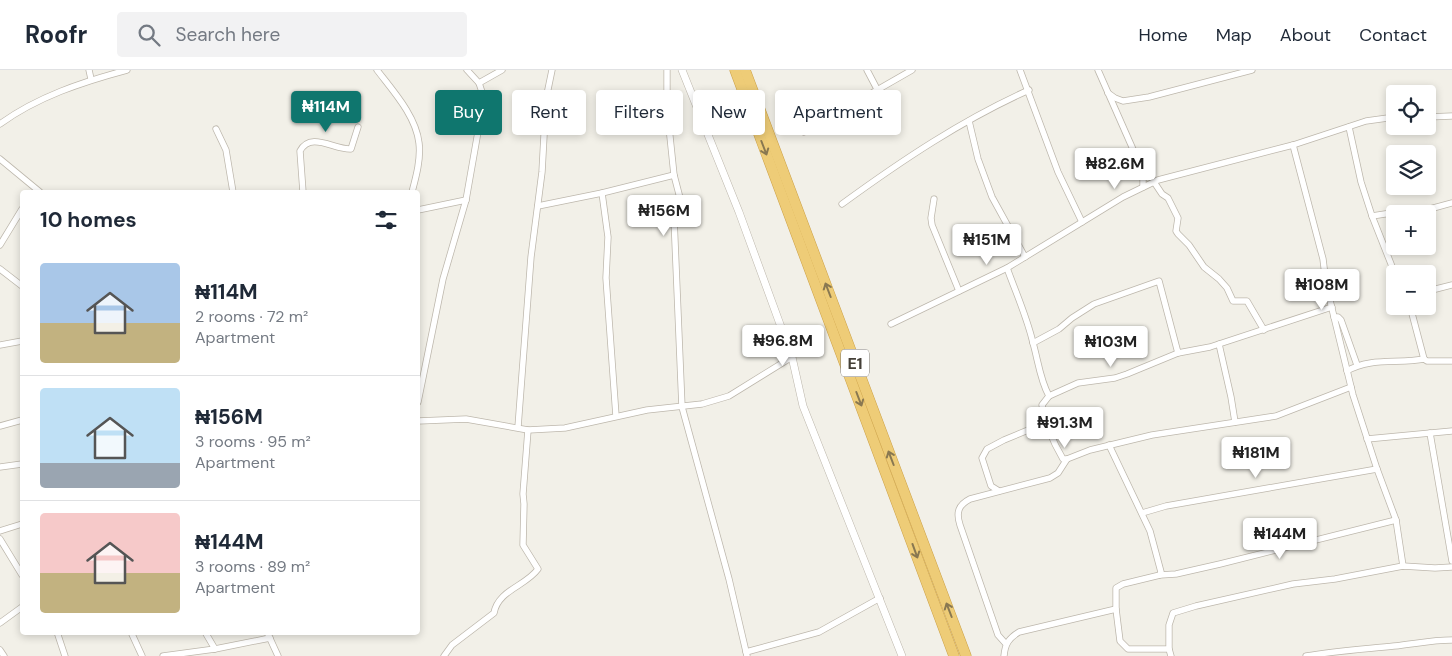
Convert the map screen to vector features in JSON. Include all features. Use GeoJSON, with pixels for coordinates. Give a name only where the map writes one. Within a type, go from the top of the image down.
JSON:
{"type":"FeatureCollection","features":[{"type":"Feature","properties":{"kind":"highway","name":"E1"},"geometry":{"type":"LineString","coordinates":[[735,70],[954,656]]}},
{"type":"Feature","properties":{"kind":"highway","name":"E1"},"geometry":{"type":"LineString","coordinates":[[746,70],[966,656]]}},
{"type":"Feature","properties":{"kind":"street"},"geometry":{"type":"LineString","coordinates":[[89,70],[91,79]]}},
{"type":"Feature","properties":{"kind":"street"},"geometry":{"type":"LineString","coordinates":[[0,124],[36,102],[91,79],[126,70]]}},
{"type":"Feature","properties":{"kind":"street"},"geometry":{"type":"LineString","coordinates":[[377,70],[405,108],[417,132],[420,144],[419,157],[412,190]]}},
{"type":"Feature","properties":{"kind":"street"},"geometry":{"type":"LineString","coordinates":[[420,392],[442,279],[466,200],[482,109],[482,92],[479,83],[468,70]]}},
{"type":"Feature","properties":{"kind":"street"},"geometry":{"type":"LineString","coordinates":[[479,83],[502,70]]}},
{"type":"Feature","properties":{"kind":"street"},"geometry":{"type":"LineString","coordinates":[[518,427],[531,257],[542,172],[546,99],[552,70]]}},
{"type":"Feature","properties":{"kind":"street"},"geometry":{"type":"LineString","coordinates":[[667,70],[667,108],[674,175],[680,198],[674,218],[682,407],[729,579],[746,654],[819,632],[880,598]]}},
{"type":"Feature","properties":{"kind":"street"},"geometry":{"type":"LineString","coordinates":[[682,70],[739,212],[792,357],[803,406],[902,656]]}},
{"type":"Feature","properties":{"kind":"street"},"geometry":{"type":"LineString","coordinates":[[867,70],[877,89],[912,70]]}},
{"type":"Feature","properties":{"kind":"street"},"geometry":{"type":"LineString","coordinates":[[1020,70],[1058,172],[1082,222]]}},
{"type":"Feature","properties":{"kind":"street"},"geometry":{"type":"LineString","coordinates":[[1098,70],[1143,172],[1149,178],[1156,181],[1162,194],[1168,198],[1178,218],[1176,231],[1189,245],[1204,267],[1227,288],[1233,301],[1247,301],[1264,330]]}},
{"type":"Feature","properties":{"kind":"street"},"geometry":{"type":"LineString","coordinates":[[1114,108],[1123,101],[1149,97],[1252,70]]}},
{"type":"Feature","properties":{"kind":"street"},"geometry":{"type":"LineString","coordinates":[[842,204],[882,175],[969,121],[1004,101],[1029,90]]}},
{"type":"Feature","properties":{"kind":"street"},"geometry":{"type":"LineString","coordinates":[[1108,93],[1123,101]]}},
{"type":"Feature","properties":{"kind":"street"},"geometry":{"type":"LineString","coordinates":[[1436,116],[1452,116]]}},
{"type":"Feature","properties":{"kind":"street"},"geometry":{"type":"LineString","coordinates":[[891,324],[1006,268],[1082,222],[1156,181],[1293,145],[1366,122],[1386,119]]}},
{"type":"Feature","properties":{"kind":"street"},"geometry":{"type":"LineString","coordinates":[[969,121],[978,159],[992,197],[1024,258]]}},
{"type":"Feature","properties":{"kind":"street"},"geometry":{"type":"LineString","coordinates":[[303,190],[300,151],[302,146],[312,141],[351,148],[358,127]]}},
{"type":"Feature","properties":{"kind":"street"},"geometry":{"type":"LineString","coordinates":[[1349,127],[1361,182],[1391,265]]}},
{"type":"Feature","properties":{"kind":"street"},"geometry":{"type":"LineString","coordinates":[[216,129],[226,150],[233,190]]}},
{"type":"Feature","properties":{"kind":"street"},"geometry":{"type":"LineString","coordinates":[[1293,145],[1322,259],[1351,387],[1377,469],[1396,520],[1403,566]]}},
{"type":"Feature","properties":{"kind":"street"},"geometry":{"type":"LineString","coordinates":[[0,159],[35,190]]}},
{"type":"Feature","properties":{"kind":"street"},"geometry":{"type":"LineString","coordinates":[[1143,172],[1143,187]]}},
{"type":"Feature","properties":{"kind":"street"},"geometry":{"type":"LineString","coordinates":[[538,206],[602,193],[674,175]]}},
{"type":"Feature","properties":{"kind":"street"},"geometry":{"type":"LineString","coordinates":[[602,193],[608,237],[606,278],[616,416]]}},
{"type":"Feature","properties":{"kind":"street"},"geometry":{"type":"LineString","coordinates":[[934,199],[931,218],[932,225],[959,291]]}},
{"type":"Feature","properties":{"kind":"street"},"geometry":{"type":"LineString","coordinates":[[420,210],[466,200]]}},
{"type":"Feature","properties":{"kind":"street"},"geometry":{"type":"LineString","coordinates":[[1372,216],[1426,210],[1452,203]]}},
{"type":"Feature","properties":{"kind":"street"},"geometry":{"type":"LineString","coordinates":[[0,245],[20,212]]}},
{"type":"Feature","properties":{"kind":"street"},"geometry":{"type":"LineString","coordinates":[[1006,268],[1033,343],[1049,396]]}},
{"type":"Feature","properties":{"kind":"street"},"geometry":{"type":"LineString","coordinates":[[0,270],[20,285]]}},
{"type":"Feature","properties":{"kind":"street"},"geometry":{"type":"LineString","coordinates":[[1033,343],[1059,329],[1094,304],[1159,281],[1178,353]]}},
{"type":"Feature","properties":{"kind":"street"},"geometry":{"type":"LineString","coordinates":[[1436,290],[1452,285]]}},
{"type":"Feature","properties":{"kind":"street"},"geometry":{"type":"LineString","coordinates":[[1332,307],[1210,348],[1178,353],[1115,378],[1078,383],[1049,396],[1042,405],[1044,417],[1058,452],[1062,459],[1067,459],[1090,450],[1152,435],[1276,416],[1351,387]]}},
{"type":"Feature","properties":{"kind":"street"},"geometry":{"type":"LineString","coordinates":[[1412,315],[1424,359],[1427,362],[1452,361]]}},
{"type":"Feature","properties":{"kind":"street"},"geometry":{"type":"LineString","coordinates":[[1334,317],[1338,317],[1341,320],[1357,366]]}},
{"type":"Feature","properties":{"kind":"street"},"geometry":{"type":"LineString","coordinates":[[0,345],[20,340]]}},
{"type":"Feature","properties":{"kind":"street"},"geometry":{"type":"LineString","coordinates":[[1219,344],[1235,422]]}},
{"type":"Feature","properties":{"kind":"street"},"geometry":{"type":"LineString","coordinates":[[420,421],[466,419],[528,430],[565,428],[647,410],[702,404],[729,396],[792,357]]}},
{"type":"Feature","properties":{"kind":"street"},"geometry":{"type":"LineString","coordinates":[[1347,371],[1357,366],[1381,362],[1411,362],[1424,359]]}},
{"type":"Feature","properties":{"kind":"street"},"geometry":{"type":"LineString","coordinates":[[999,491],[991,486],[982,458],[983,454],[987,449],[1004,440],[1040,424],[1044,417]]}},
{"type":"Feature","properties":{"kind":"street"},"geometry":{"type":"LineString","coordinates":[[0,426],[20,421]]}},
{"type":"Feature","properties":{"kind":"street"},"geometry":{"type":"LineString","coordinates":[[444,656],[452,645],[494,613],[495,606],[511,589],[533,576],[538,569],[523,545],[524,504],[522,494],[528,430]]}},
{"type":"Feature","properties":{"kind":"street"},"geometry":{"type":"LineString","coordinates":[[1367,438],[1452,431]]}},
{"type":"Feature","properties":{"kind":"street"},"geometry":{"type":"LineString","coordinates":[[1430,433],[1452,561]]}},
{"type":"Feature","properties":{"kind":"street"},"geometry":{"type":"LineString","coordinates":[[1109,445],[1150,531],[1157,551],[1160,575]]}},
{"type":"Feature","properties":{"kind":"street"},"geometry":{"type":"LineString","coordinates":[[1006,644],[998,635],[957,518],[958,509],[962,503],[970,499],[1050,478],[1058,473],[1067,459]]}},
{"type":"Feature","properties":{"kind":"street"},"geometry":{"type":"LineString","coordinates":[[0,467],[20,464]]}},
{"type":"Feature","properties":{"kind":"street"},"geometry":{"type":"LineString","coordinates":[[1142,513],[1194,501],[1377,469]]}},
{"type":"Feature","properties":{"kind":"street"},"geometry":{"type":"LineString","coordinates":[[1169,649],[1128,649],[1120,641],[1116,610],[1116,588],[1123,584],[1160,575],[1176,574],[1220,564],[1396,520]]}},
{"type":"Feature","properties":{"kind":"street"},"geometry":{"type":"LineString","coordinates":[[0,530],[20,525]]}},
{"type":"Feature","properties":{"kind":"street"},"geometry":{"type":"LineString","coordinates":[[0,539],[20,571]]}},
{"type":"Feature","properties":{"kind":"street"},"geometry":{"type":"LineString","coordinates":[[1171,656],[1169,649],[1169,625],[1173,614],[1196,606],[1285,585],[1335,579],[1403,566],[1452,567]]}},
{"type":"Feature","properties":{"kind":"street"},"geometry":{"type":"LineString","coordinates":[[0,624],[20,609]]}},
{"type":"Feature","properties":{"kind":"street"},"geometry":{"type":"LineString","coordinates":[[1004,656],[1006,644],[1010,638],[1020,632],[1116,610]]}},
{"type":"Feature","properties":{"kind":"street"},"geometry":{"type":"LineString","coordinates":[[57,635],[65,656]]}},
{"type":"Feature","properties":{"kind":"street"},"geometry":{"type":"LineString","coordinates":[[132,635],[142,656]]}},
{"type":"Feature","properties":{"kind":"street"},"geometry":{"type":"LineString","coordinates":[[207,635],[215,649]]}},
{"type":"Feature","properties":{"kind":"street"},"geometry":{"type":"LineString","coordinates":[[162,656],[201,653],[268,635],[278,656]]}},
{"type":"Feature","properties":{"kind":"street"},"geometry":{"type":"LineString","coordinates":[[1306,656],[1338,650],[1407,645],[1434,640],[1452,640]]}},
{"type":"Feature","properties":{"kind":"street"},"geometry":{"type":"LineString","coordinates":[[0,650],[4,656]]}}]}
